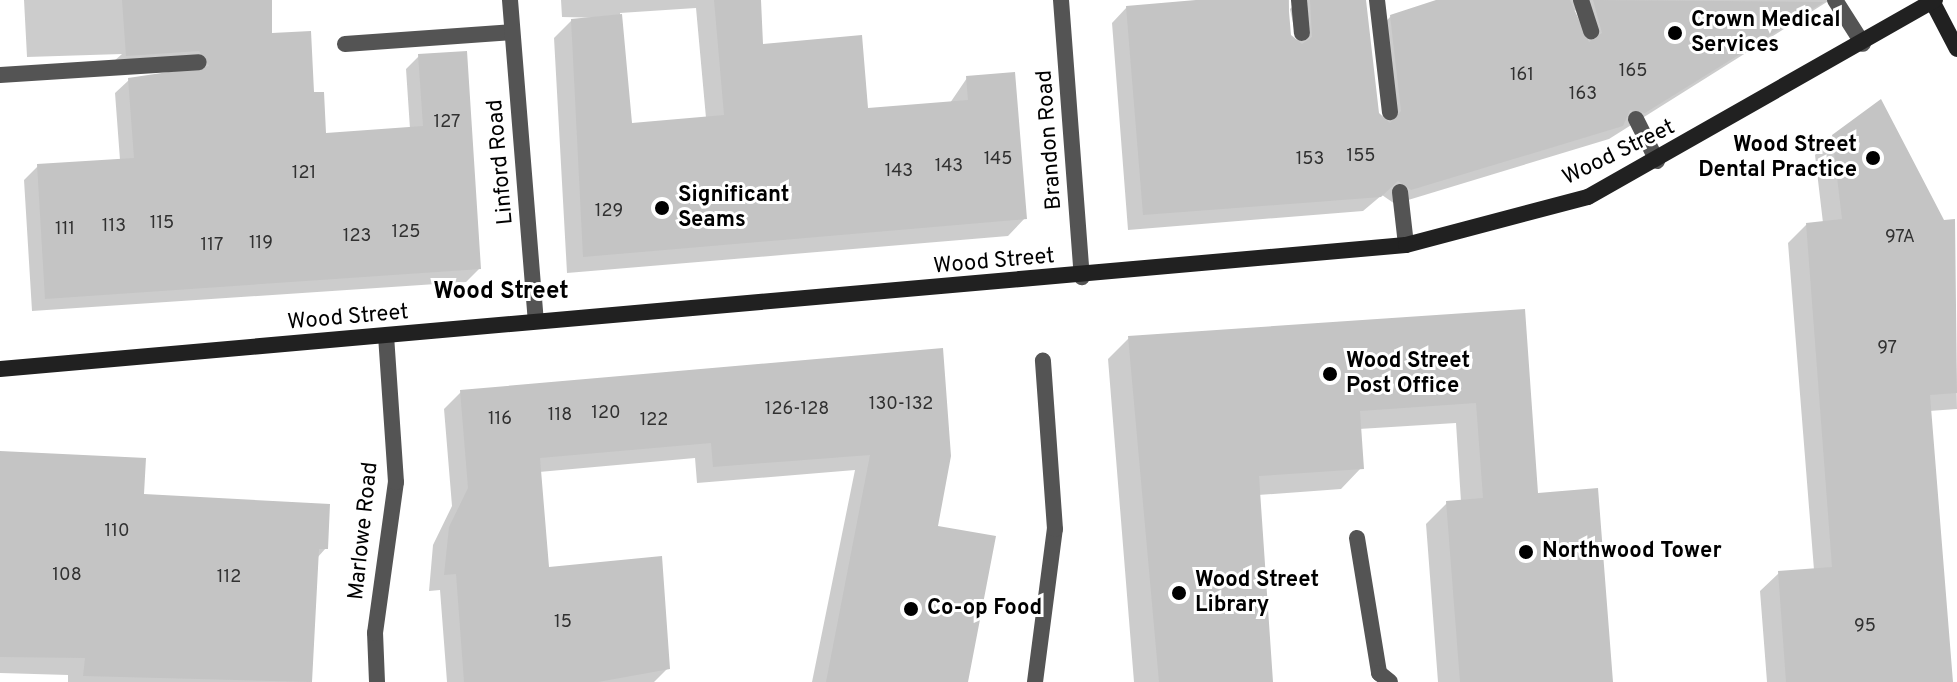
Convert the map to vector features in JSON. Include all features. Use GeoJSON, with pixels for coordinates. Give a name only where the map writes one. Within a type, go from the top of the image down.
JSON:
{"type":"FeatureCollection","features":[{"type":"Feature","properties":{"kind":"main road","name":"Wood Street"},"geometry":{"type":"LineString","coordinates":[[0,369],[386,337],[536,321],[1082,277],[1406,245],[1588,197],[1657,161],[1934,1]]}},
{"type":"Feature","properties":{"kind":"main road"},"geometry":{"type":"LineString","coordinates":[[1934,1],[1957,49]]}},
{"type":"Feature","properties":{"kind":"street","name":"Linford Road"},"geometry":{"type":"LineString","coordinates":[[510,0],[536,321]]}},
{"type":"Feature","properties":{"kind":"street","name":"Brandon Road"},"geometry":{"type":"LineString","coordinates":[[1061,0],[1082,277]]}},
{"type":"Feature","properties":{"kind":"street"},"geometry":{"type":"LineString","coordinates":[[1299,0],[1302,33]]}},
{"type":"Feature","properties":{"kind":"street"},"geometry":{"type":"LineString","coordinates":[[1377,0],[1390,112]]}},
{"type":"Feature","properties":{"kind":"street"},"geometry":{"type":"LineString","coordinates":[[1581,0],[1591,31]]}},
{"type":"Feature","properties":{"kind":"street"},"geometry":{"type":"LineString","coordinates":[[1835,0],[1863,44]]}},
{"type":"Feature","properties":{"kind":"street"},"geometry":{"type":"LineString","coordinates":[[345,44],[512,32]]}},
{"type":"Feature","properties":{"kind":"street"},"geometry":{"type":"LineString","coordinates":[[0,75],[199,62]]}},
{"type":"Feature","properties":{"kind":"street"},"geometry":{"type":"LineString","coordinates":[[1636,119],[1657,161]]}},
{"type":"Feature","properties":{"kind":"street"},"geometry":{"type":"LineString","coordinates":[[1400,192],[1406,245]]}},
{"type":"Feature","properties":{"kind":"street","name":"Marlowe Road"},"geometry":{"type":"LineString","coordinates":[[377,682],[375,633],[396,482],[386,337]]}},
{"type":"Feature","properties":{"kind":"street"},"geometry":{"type":"LineString","coordinates":[[1035,682],[1055,529],[1043,360]]}},
{"type":"Feature","properties":{"kind":"street"},"geometry":{"type":"LineString","coordinates":[[1357,538],[1379,673],[1390,682]]}},
{"type":"Feature","properties":{"kind":"building"},"geometry":{"type":"Polygon","coordinates":[[[122,0],[272,0],[272,33],[311,31],[314,92],[324,92],[326,133],[423,126],[418,54],[467,51],[481,269],[45,299],[37,164],[134,158],[128,78],[209,66],[199,51],[126,56],[122,0]]]}},
{"type":"Feature","properties":{"kind":"building"},"geometry":{"type":"Polygon","coordinates":[[[714,0],[761,0],[763,44],[862,35],[868,108],[968,100],[966,76],[1015,72],[1027,219],[583,257],[571,19],[622,14],[632,123],[724,115],[714,0]]]}},
{"type":"Feature","properties":{"kind":"building"},"geometry":{"type":"Polygon","coordinates":[[[1196,0],[1288,0],[1291,35],[1302,44],[1312,37],[1310,0],[1366,0],[1379,113],[1390,123],[1401,111],[1390,15],[1436,0],[1570,0],[1589,42],[1602,33],[1593,0],[1824,2],[1645,113],[1630,110],[1623,126],[1411,190],[1398,181],[1381,197],[1143,215],[1126,6],[1196,0]]]}},
{"type":"Feature","properties":{"kind":"building"},"geometry":{"type":"Polygon","coordinates":[[[1881,99],[1944,220],[1955,219],[1957,393],[1930,395],[1953,682],[1786,682],[1778,571],[1832,567],[1806,223],[1842,219],[1832,135],[1881,99]]]}},
{"type":"Feature","properties":{"kind":"building"},"geometry":{"type":"Polygon","coordinates":[[[1525,309],[1538,493],[1598,488],[1613,682],[1460,682],[1446,501],[1483,498],[1476,403],[1360,411],[1364,469],[1259,476],[1273,682],[1159,682],[1128,336],[1525,309]]]}},
{"type":"Feature","properties":{"kind":"building"},"geometry":{"type":"Polygon","coordinates":[[[943,348],[951,456],[938,526],[996,536],[968,682],[826,682],[870,455],[713,467],[711,443],[540,458],[549,567],[662,556],[670,669],[598,682],[464,682],[456,574],[444,575],[449,527],[468,488],[460,390],[943,348]]]}},
{"type":"Feature","properties":{"kind":"building"},"geometry":{"type":"Polygon","coordinates":[[[0,451],[146,458],[144,494],[330,504],[328,549],[319,549],[312,682],[83,676],[85,658],[0,657],[0,451]]]}},
{"type":"Feature","properties":{"kind":"place","name":"Crown Medical Services"},"geometry":{"type":"Point","coordinates":[1675,33]}},
{"type":"Feature","properties":{"kind":"place","name":"Wood Street Dental Practice"},"geometry":{"type":"Point","coordinates":[1873,158]}},
{"type":"Feature","properties":{"kind":"place","name":"Significant Seams"},"geometry":{"type":"Point","coordinates":[662,208]}},
{"type":"Feature","properties":{"kind":"place","name":"Wood Street Post Office"},"geometry":{"type":"Point","coordinates":[1330,374]}},
{"type":"Feature","properties":{"kind":"place","name":"Northwood Tower"},"geometry":{"type":"Point","coordinates":[1526,552]}},
{"type":"Feature","properties":{"kind":"place","name":"Wood Street Library"},"geometry":{"type":"Point","coordinates":[1179,593]}},
{"type":"Feature","properties":{"kind":"place","name":"Co-op Food"},"geometry":{"type":"Point","coordinates":[911,609]}},
{"type":"Feature","properties":{"kind":"district","name":"Wood Street"},"geometry":{"type":"Point","coordinates":[501,293]}}]}
